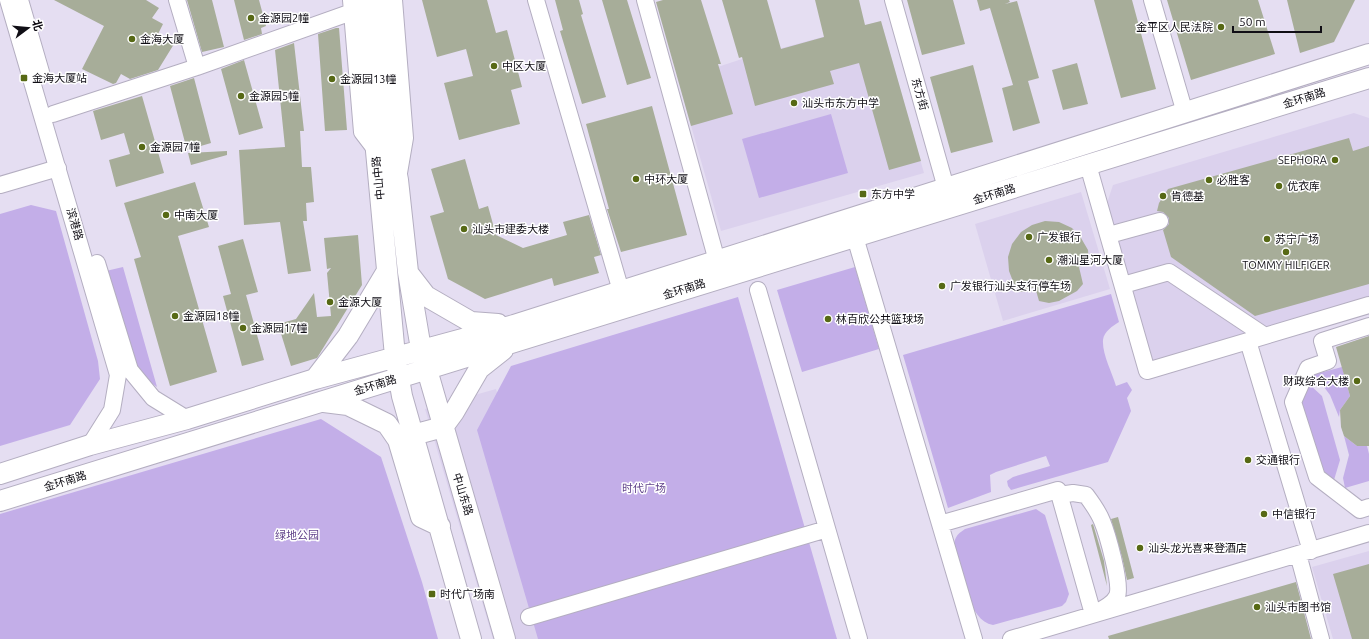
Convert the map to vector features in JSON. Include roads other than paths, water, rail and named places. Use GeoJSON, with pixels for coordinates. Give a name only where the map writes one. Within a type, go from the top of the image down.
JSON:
{"type":"FeatureCollection","features":[{"type":"Feature","properties":{"kind":"main road","name":"中山中路"},"geometry":{"type":"LineString","coordinates":[[361,4],[394,89],[391,144],[398,180],[408,272],[421,349]]}},
{"type":"Feature","properties":{"kind":"main road","name":"中山中路"},"geometry":{"type":"LineString","coordinates":[[361,4],[365,95],[376,149],[395,356]]}},
{"type":"Feature","properties":{"kind":"main road","name":"金环南路"},"geometry":{"type":"LineString","coordinates":[[0,501],[426,369],[621,291],[1369,54]]}},
{"type":"Feature","properties":{"kind":"main road","name":"金环南路"},"geometry":{"type":"LineString","coordinates":[[0,474],[90,445],[187,419],[395,356],[421,349],[517,333],[855,237],[1369,78]]}},
{"type":"Feature","properties":{"kind":"main road"},"geometry":{"type":"LineString","coordinates":[[315,379],[348,336],[388,272]]}},
{"type":"Feature","properties":{"kind":"main road"},"geometry":{"type":"LineString","coordinates":[[408,272],[426,296],[471,322],[517,333]]}},
{"type":"Feature","properties":{"kind":"main road"},"geometry":{"type":"LineString","coordinates":[[413,436],[442,427],[454,412],[479,369],[517,333]]}},
{"type":"Feature","properties":{"kind":"main road","name":"中山东路"},"geometry":{"type":"LineString","coordinates":[[421,349],[442,427],[505,639]]}},
{"type":"Feature","properties":{"kind":"main road"},"geometry":{"type":"LineString","coordinates":[[395,356],[402,396],[471,639]]}},
{"type":"Feature","properties":{"kind":"main road"},"geometry":{"type":"LineString","coordinates":[[320,402],[348,405],[387,424],[398,440],[421,517],[440,526]]}},
{"type":"Feature","properties":{"kind":"street","name":"滨港路"},"geometry":{"type":"LineString","coordinates":[[8,0],[118,375],[112,410],[90,445]]}},
{"type":"Feature","properties":{"kind":"street","name":"滨港路"},"geometry":{"type":"LineString","coordinates":[[20,0],[130,370],[153,398],[187,419]]}},
{"type":"Feature","properties":{"kind":"street"},"geometry":{"type":"LineString","coordinates":[[177,0],[197,67]]}},
{"type":"Feature","properties":{"kind":"street"},"geometry":{"type":"LineString","coordinates":[[394,0],[394,89]]}},
{"type":"Feature","properties":{"kind":"street"},"geometry":{"type":"LineString","coordinates":[[536,0],[621,291]]}},
{"type":"Feature","properties":{"kind":"street"},"geometry":{"type":"LineString","coordinates":[[645,0],[717,261]]}},
{"type":"Feature","properties":{"kind":"street","name":"东方街"},"geometry":{"type":"LineString","coordinates":[[893,0],[946,188]]}},
{"type":"Feature","properties":{"kind":"street"},"geometry":{"type":"LineString","coordinates":[[1152,0],[1185,113]]}},
{"type":"Feature","properties":{"kind":"street"},"geometry":{"type":"LineString","coordinates":[[54,114],[197,67],[361,4]]}},
{"type":"Feature","properties":{"kind":"street"},"geometry":{"type":"LineString","coordinates":[[0,175],[57,163]]}},
{"type":"Feature","properties":{"kind":"street"},"geometry":{"type":"LineString","coordinates":[[0,185],[57,163]]}},
{"type":"Feature","properties":{"kind":"street"},"geometry":{"type":"LineString","coordinates":[[1088,165],[1147,371],[1369,304]]}},
{"type":"Feature","properties":{"kind":"street"},"geometry":{"type":"LineString","coordinates":[[1108,235],[1160,221]]}},
{"type":"Feature","properties":{"kind":"street"},"geometry":{"type":"LineString","coordinates":[[855,237],[974,639]]}},
{"type":"Feature","properties":{"kind":"street"},"geometry":{"type":"LineString","coordinates":[[1123,284],[1169,272],[1265,336]]}},
{"type":"Feature","properties":{"kind":"street"},"geometry":{"type":"LineString","coordinates":[[758,290],[859,639]]}},
{"type":"Feature","properties":{"kind":"street"},"geometry":{"type":"LineString","coordinates":[[1011,639],[1368,534],[1364,509],[1317,477],[1293,402],[1308,368],[1328,361],[1322,340],[1369,326]]}},
{"type":"Feature","properties":{"kind":"street"},"geometry":{"type":"LineString","coordinates":[[1248,341],[1304,552],[1321,639]]}},
{"type":"Feature","properties":{"kind":"street"},"geometry":{"type":"LineString","coordinates":[[940,524],[1058,490],[1093,614]]}},
{"type":"Feature","properties":{"kind":"street"},"geometry":{"type":"LineString","coordinates":[[1059,495],[1073,493],[1086,495],[1092,502],[1102,522],[1119,582],[1117,596],[1108,606],[1093,614]]}},
{"type":"Feature","properties":{"kind":"street"},"geometry":{"type":"LineString","coordinates":[[529,617],[827,529]]}},
{"type":"Feature","properties":{"kind":"place","name":"金源园2幢"},"geometry":{"type":"Point","coordinates":[251,18]}},
{"type":"Feature","properties":{"kind":"place","name":"金平区人民法院"},"geometry":{"type":"Point","coordinates":[1221,27]}},
{"type":"Feature","properties":{"kind":"place","name":"金海大厦"},"geometry":{"type":"Point","coordinates":[132,39]}},
{"type":"Feature","properties":{"kind":"place","name":"中区大厦"},"geometry":{"type":"Point","coordinates":[494,66]}},
{"type":"Feature","properties":{"kind":"place","name":"金海大厦站"},"geometry":{"type":"Point","coordinates":[24,78]}},
{"type":"Feature","properties":{"kind":"place","name":"金源园13幢"},"geometry":{"type":"Point","coordinates":[332,79]}},
{"type":"Feature","properties":{"kind":"place","name":"金源园5幢"},"geometry":{"type":"Point","coordinates":[241,96]}},
{"type":"Feature","properties":{"kind":"place","name":"汕头市东方中学"},"geometry":{"type":"Point","coordinates":[794,103]}},
{"type":"Feature","properties":{"kind":"place","name":"金源园7幢"},"geometry":{"type":"Point","coordinates":[142,147]}},
{"type":"Feature","properties":{"kind":"place","name":"SEPHORA"},"geometry":{"type":"Point","coordinates":[1335,160]}},
{"type":"Feature","properties":{"kind":"place","name":"中环大厦"},"geometry":{"type":"Point","coordinates":[636,179]}},
{"type":"Feature","properties":{"kind":"place","name":"必胜客"},"geometry":{"type":"Point","coordinates":[1209,180]}},
{"type":"Feature","properties":{"kind":"place","name":"优衣库"},"geometry":{"type":"Point","coordinates":[1279,186]}},
{"type":"Feature","properties":{"kind":"place","name":"东方中学"},"geometry":{"type":"Point","coordinates":[863,194]}},
{"type":"Feature","properties":{"kind":"place","name":"肯德基"},"geometry":{"type":"Point","coordinates":[1163,196]}},
{"type":"Feature","properties":{"kind":"place","name":"中南大厦"},"geometry":{"type":"Point","coordinates":[166,215]}},
{"type":"Feature","properties":{"kind":"place","name":"汕头市建委大楼"},"geometry":{"type":"Point","coordinates":[464,229]}},
{"type":"Feature","properties":{"kind":"place","name":"广发银行"},"geometry":{"type":"Point","coordinates":[1029,237]}},
{"type":"Feature","properties":{"kind":"place","name":"苏宁广场"},"geometry":{"type":"Point","coordinates":[1267,239]}},
{"type":"Feature","properties":{"kind":"place","name":"TOMMY HILFIGER"},"geometry":{"type":"Point","coordinates":[1286,252]}},
{"type":"Feature","properties":{"kind":"place","name":"潮汕星河大厦"},"geometry":{"type":"Point","coordinates":[1049,260]}},
{"type":"Feature","properties":{"kind":"place","name":"广发银行汕头支行停车场"},"geometry":{"type":"Point","coordinates":[942,286]}},
{"type":"Feature","properties":{"kind":"place","name":"金源大厦"},"geometry":{"type":"Point","coordinates":[330,302]}},
{"type":"Feature","properties":{"kind":"place","name":"金源园18幢"},"geometry":{"type":"Point","coordinates":[175,316]}},
{"type":"Feature","properties":{"kind":"place","name":"林百欣公共篮球场"},"geometry":{"type":"Point","coordinates":[828,319]}},
{"type":"Feature","properties":{"kind":"place","name":"金源园17幢"},"geometry":{"type":"Point","coordinates":[243,328]}},
{"type":"Feature","properties":{"kind":"place","name":"财政综合大楼"},"geometry":{"type":"Point","coordinates":[1357,381]}},
{"type":"Feature","properties":{"kind":"place","name":"交通银行"},"geometry":{"type":"Point","coordinates":[1248,460]}},
{"type":"Feature","properties":{"kind":"place","name":"中信银行"},"geometry":{"type":"Point","coordinates":[1264,514]}},
{"type":"Feature","properties":{"kind":"place","name":"汕头龙光喜来登酒店"},"geometry":{"type":"Point","coordinates":[1140,548]}},
{"type":"Feature","properties":{"kind":"place","name":"时代广场南"},"geometry":{"type":"Point","coordinates":[432,594]}},
{"type":"Feature","properties":{"kind":"place","name":"汕头市图书馆"},"geometry":{"type":"Point","coordinates":[1257,607]}},
{"type":"Feature","properties":{"kind":"park label","name":"时代广场"},"geometry":{"type":"Point","coordinates":[644,488]}},
{"type":"Feature","properties":{"kind":"park label","name":"绿地公园"},"geometry":{"type":"Point","coordinates":[297,535]}}]}
